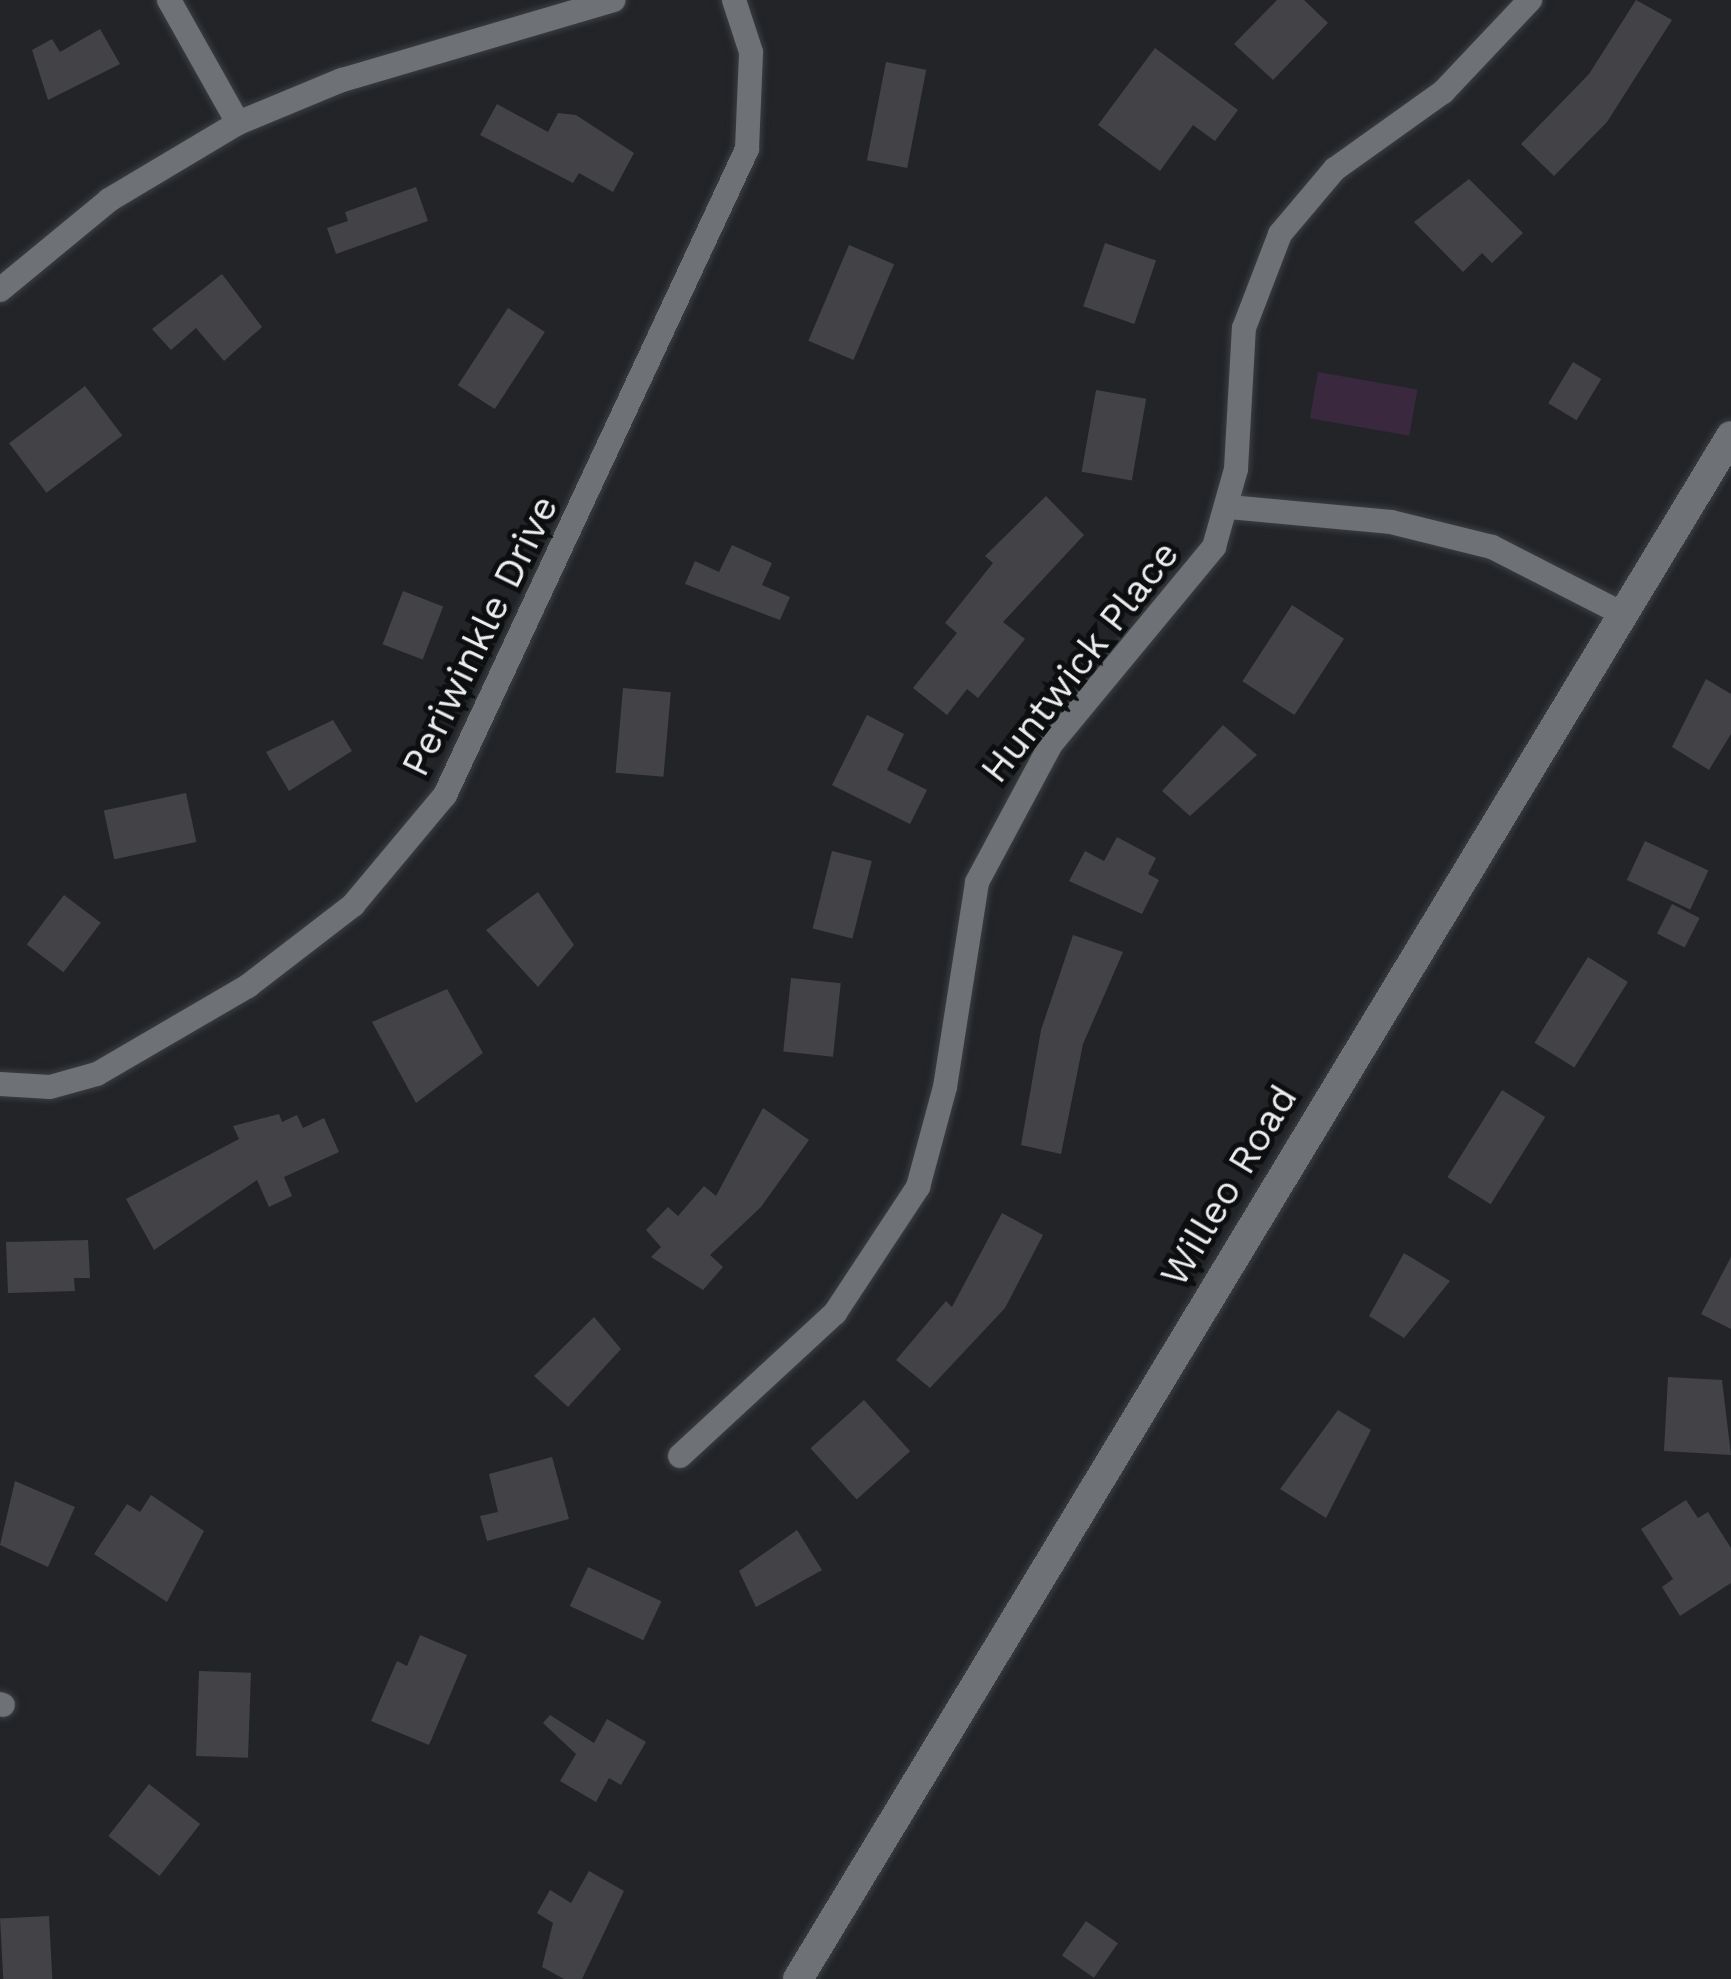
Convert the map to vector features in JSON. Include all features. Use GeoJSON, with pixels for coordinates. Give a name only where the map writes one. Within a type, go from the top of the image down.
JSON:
{"type":"FeatureCollection","features":[{"type":"Feature","properties":{"kind":"street"},"geometry":{"type":"LineString","coordinates":[[169,0],[238,123]]}},
{"type":"Feature","properties":{"kind":"street"},"geometry":{"type":"LineString","coordinates":[[0,290],[109,200],[238,123],[342,80],[613,0]]}},
{"type":"Feature","properties":{"kind":"street","name":"Periwinkle Drive"},"geometry":{"type":"LineString","coordinates":[[0,1084],[50,1087],[97,1075],[248,986],[353,905],[445,795],[747,149],[752,52],[734,0]]}},
{"type":"Feature","properties":{"kind":"street","name":"Huntwick Place"},"geometry":{"type":"LineString","coordinates":[[680,1456],[836,1313],[893,1237],[936,1135],[962,935],[994,838],[1051,744],[1194,580],[1229,507],[1244,328],[1280,234],[1335,169],[1443,92],[1530,0]]}},
{"type":"Feature","properties":{"kind":"street","name":"Willeo Road"},"geometry":{"type":"LineString","coordinates":[[798,1979],[1619,612],[1731,436]]}},
{"type":"Feature","properties":{"kind":"street"},"geometry":{"type":"LineString","coordinates":[[1229,507],[1391,523],[1492,547],[1619,612]]}},
{"type":"Feature","properties":{"kind":"shaded area"},"geometry":{"type":"Polygon","coordinates":[[[1318,372],[1417,390],[1409,436],[1310,418],[1318,372]]]}},
{"type":"Feature","properties":{"kind":"building"},"geometry":{"type":"Polygon","coordinates":[[[1277,0],[1304,0],[1328,23],[1273,80],[1234,44],[1277,0]]]}},
{"type":"Feature","properties":{"kind":"building"},"geometry":{"type":"Polygon","coordinates":[[[1636,0],[1672,20],[1607,122],[1554,176],[1521,144],[1589,74],[1636,0]]]}},
{"type":"Feature","properties":{"kind":"building"},"geometry":{"type":"Polygon","coordinates":[[[100,29],[120,64],[48,100],[32,50],[52,39],[60,52],[100,29]]]}},
{"type":"Feature","properties":{"kind":"building"},"geometry":{"type":"Polygon","coordinates":[[[1155,48],[1238,110],[1215,141],[1193,125],[1160,171],[1098,125],[1155,48]]]}},
{"type":"Feature","properties":{"kind":"building"},"geometry":{"type":"Polygon","coordinates":[[[886,62],[926,70],[907,168],[867,160],[886,62]]]}},
{"type":"Feature","properties":{"kind":"building"},"geometry":{"type":"Polygon","coordinates":[[[497,104],[548,132],[558,113],[576,115],[634,153],[613,192],[579,173],[573,183],[480,135],[497,104]]]}},
{"type":"Feature","properties":{"kind":"building"},"geometry":{"type":"Polygon","coordinates":[[[1469,179],[1523,233],[1492,263],[1482,253],[1463,272],[1414,222],[1469,179]]]}},
{"type":"Feature","properties":{"kind":"building"},"geometry":{"type":"Polygon","coordinates":[[[416,187],[428,221],[336,254],[327,228],[348,221],[345,212],[416,187]]]}},
{"type":"Feature","properties":{"kind":"building"},"geometry":{"type":"Polygon","coordinates":[[[1105,243],[1156,261],[1134,324],[1083,306],[1105,243]]]}},
{"type":"Feature","properties":{"kind":"building"},"geometry":{"type":"Polygon","coordinates":[[[849,245],[894,264],[853,360],[808,341],[849,245]]]}},
{"type":"Feature","properties":{"kind":"building"},"geometry":{"type":"Polygon","coordinates":[[[222,274],[262,327],[224,361],[196,328],[171,350],[152,329],[222,274]]]}},
{"type":"Feature","properties":{"kind":"building"},"geometry":{"type":"Polygon","coordinates":[[[508,308],[545,332],[495,409],[458,385],[508,308]]]}},
{"type":"Feature","properties":{"kind":"building"},"geometry":{"type":"Polygon","coordinates":[[[1573,362],[1601,379],[1577,420],[1548,403],[1573,362]]]}},
{"type":"Feature","properties":{"kind":"building"},"geometry":{"type":"Polygon","coordinates":[[[85,386],[122,436],[46,493],[9,443],[85,386]]]}},
{"type":"Feature","properties":{"kind":"building"},"geometry":{"type":"Polygon","coordinates":[[[1096,390],[1146,399],[1132,481],[1082,472],[1096,390]]]}},
{"type":"Feature","properties":{"kind":"building"},"geometry":{"type":"Polygon","coordinates":[[[1046,496],[1084,535],[1003,622],[1025,639],[978,698],[967,689],[947,715],[913,688],[957,633],[945,623],[993,563],[985,556],[1046,496]]]}},
{"type":"Feature","properties":{"kind":"building"},"geometry":{"type":"Polygon","coordinates":[[[732,545],[772,563],[762,585],[790,597],[780,620],[685,584],[695,561],[719,572],[732,545]]]}},
{"type":"Feature","properties":{"kind":"building"},"geometry":{"type":"Polygon","coordinates":[[[403,591],[443,606],[423,660],[383,644],[403,591]]]}},
{"type":"Feature","properties":{"kind":"building"},"geometry":{"type":"Polygon","coordinates":[[[1292,605],[1344,639],[1294,715],[1242,681],[1292,605]]]}},
{"type":"Feature","properties":{"kind":"building"},"geometry":{"type":"Polygon","coordinates":[[[1706,679],[1731,694],[1731,734],[1709,770],[1672,747],[1706,679]]]}},
{"type":"Feature","properties":{"kind":"building"},"geometry":{"type":"Polygon","coordinates":[[[623,688],[671,692],[663,777],[616,773],[623,688]]]}},
{"type":"Feature","properties":{"kind":"building"},"geometry":{"type":"Polygon","coordinates":[[[867,715],[904,734],[887,770],[927,790],[910,824],[832,785],[867,715]]]}},
{"type":"Feature","properties":{"kind":"building"},"geometry":{"type":"Polygon","coordinates":[[[333,720],[352,751],[289,791],[266,752],[333,720]]]}},
{"type":"Feature","properties":{"kind":"building"},"geometry":{"type":"Polygon","coordinates":[[[1223,725],[1257,755],[1190,816],[1162,791],[1223,725]]]}},
{"type":"Feature","properties":{"kind":"building"},"geometry":{"type":"Polygon","coordinates":[[[186,793],[196,842],[114,859],[104,810],[186,793]]]}},
{"type":"Feature","properties":{"kind":"building"},"geometry":{"type":"Polygon","coordinates":[[[1117,837],[1156,858],[1148,874],[1159,880],[1142,914],[1069,881],[1085,851],[1104,861],[1117,837]]]}},
{"type":"Feature","properties":{"kind":"building"},"geometry":{"type":"Polygon","coordinates":[[[1645,841],[1708,871],[1690,910],[1627,880],[1645,841]]]}},
{"type":"Feature","properties":{"kind":"building"},"geometry":{"type":"Polygon","coordinates":[[[832,851],[872,861],[852,939],[813,929],[832,851]]]}},
{"type":"Feature","properties":{"kind":"building"},"geometry":{"type":"Polygon","coordinates":[[[538,892],[574,945],[538,987],[486,930],[538,892]]]}},
{"type":"Feature","properties":{"kind":"building"},"geometry":{"type":"Polygon","coordinates":[[[64,895],[101,923],[63,972],[27,945],[64,895]]]}},
{"type":"Feature","properties":{"kind":"building"},"geometry":{"type":"Polygon","coordinates":[[[1672,904],[1700,918],[1685,947],[1657,933],[1672,904]]]}},
{"type":"Feature","properties":{"kind":"building"},"geometry":{"type":"Polygon","coordinates":[[[1073,935],[1123,952],[1083,1044],[1061,1154],[1021,1145],[1041,1030],[1073,935]]]}},
{"type":"Feature","properties":{"kind":"building"},"geometry":{"type":"Polygon","coordinates":[[[1588,957],[1628,982],[1574,1068],[1534,1043],[1588,957]]]}},
{"type":"Feature","properties":{"kind":"building"},"geometry":{"type":"Polygon","coordinates":[[[791,978],[841,983],[833,1057],[783,1052],[791,978]]]}},
{"type":"Feature","properties":{"kind":"building"},"geometry":{"type":"Polygon","coordinates":[[[447,989],[483,1053],[416,1103],[372,1022],[447,989]]]}},
{"type":"Feature","properties":{"kind":"building"},"geometry":{"type":"Polygon","coordinates":[[[1502,1090],[1545,1117],[1491,1204],[1447,1177],[1502,1090]]]}},
{"type":"Feature","properties":{"kind":"building"},"geometry":{"type":"Polygon","coordinates":[[[763,1108],[809,1140],[761,1207],[710,1255],[723,1267],[703,1290],[651,1257],[661,1247],[646,1230],[668,1207],[678,1216],[704,1186],[716,1196],[763,1108]]]}},
{"type":"Feature","properties":{"kind":"building"},"geometry":{"type":"Polygon","coordinates":[[[279,1114],[282,1122],[297,1115],[303,1128],[324,1118],[339,1152],[284,1177],[292,1196],[269,1207],[257,1180],[154,1250],[126,1199],[239,1139],[233,1126],[279,1114]]]}},
{"type":"Feature","properties":{"kind":"building"},"geometry":{"type":"Polygon","coordinates":[[[1002,1213],[1043,1235],[1005,1308],[930,1388],[896,1360],[946,1301],[952,1307],[1002,1213]]]}},
{"type":"Feature","properties":{"kind":"building"},"geometry":{"type":"Polygon","coordinates":[[[88,1240],[90,1278],[74,1278],[75,1291],[8,1293],[6,1242],[88,1240]]]}},
{"type":"Feature","properties":{"kind":"building"},"geometry":{"type":"Polygon","coordinates":[[[1404,1253],[1450,1281],[1404,1338],[1369,1316],[1404,1253]]]}},
{"type":"Feature","properties":{"kind":"building"},"geometry":{"type":"Polygon","coordinates":[[[1731,1257],[1731,1329],[1701,1314],[1731,1257]]]}},
{"type":"Feature","properties":{"kind":"building"},"geometry":{"type":"Polygon","coordinates":[[[594,1317],[621,1349],[568,1407],[534,1376],[594,1317]]]}},
{"type":"Feature","properties":{"kind":"building"},"geometry":{"type":"Polygon","coordinates":[[[1668,1377],[1722,1380],[1731,1455],[1664,1451],[1668,1377]]]}},
{"type":"Feature","properties":{"kind":"building"},"geometry":{"type":"Polygon","coordinates":[[[864,1400],[910,1451],[857,1499],[810,1448],[864,1400]]]}},
{"type":"Feature","properties":{"kind":"building"},"geometry":{"type":"Polygon","coordinates":[[[1338,1410],[1371,1430],[1326,1518],[1280,1489],[1338,1410]]]}},
{"type":"Feature","properties":{"kind":"building"},"geometry":{"type":"Polygon","coordinates":[[[552,1457],[569,1519],[487,1541],[480,1516],[498,1512],[489,1474],[552,1457]]]}},
{"type":"Feature","properties":{"kind":"building"},"geometry":{"type":"Polygon","coordinates":[[[15,1481],[75,1507],[48,1567],[0,1545],[15,1481]]]}},
{"type":"Feature","properties":{"kind":"building"},"geometry":{"type":"Polygon","coordinates":[[[151,1495],[204,1531],[167,1602],[94,1554],[127,1504],[140,1512],[151,1495]]]}},
{"type":"Feature","properties":{"kind":"building"},"geometry":{"type":"Polygon","coordinates":[[[1686,1500],[1698,1518],[1708,1512],[1731,1548],[1731,1583],[1680,1616],[1662,1587],[1673,1579],[1641,1529],[1686,1500]]]}},
{"type":"Feature","properties":{"kind":"building"},"geometry":{"type":"Polygon","coordinates":[[[797,1530],[822,1570],[756,1607],[739,1571],[797,1530]]]}},
{"type":"Feature","properties":{"kind":"building"},"geometry":{"type":"Polygon","coordinates":[[[588,1567],[661,1601],[643,1640],[570,1606],[588,1567]]]}},
{"type":"Feature","properties":{"kind":"building"},"geometry":{"type":"Polygon","coordinates":[[[420,1635],[467,1655],[429,1745],[371,1721],[397,1661],[407,1666],[420,1635]]]}},
{"type":"Feature","properties":{"kind":"building"},"geometry":{"type":"Polygon","coordinates":[[[199,1671],[251,1673],[248,1758],[196,1756],[199,1671]]]}},
{"type":"Feature","properties":{"kind":"building"},"geometry":{"type":"Polygon","coordinates":[[[550,1715],[594,1743],[607,1719],[646,1742],[621,1785],[609,1778],[596,1802],[560,1781],[576,1754],[543,1723],[550,1715]]]}},
{"type":"Feature","properties":{"kind":"building"},"geometry":{"type":"Polygon","coordinates":[[[149,1784],[200,1824],[160,1876],[108,1836],[149,1784]]]}},
{"type":"Feature","properties":{"kind":"building"},"geometry":{"type":"Polygon","coordinates":[[[589,1871],[624,1891],[582,1979],[564,1979],[542,1967],[553,1923],[537,1913],[550,1890],[571,1903],[589,1871]]]}},
{"type":"Feature","properties":{"kind":"building"},"geometry":{"type":"Polygon","coordinates":[[[49,1916],[52,1979],[3,1979],[0,1919],[49,1916]]]}},
{"type":"Feature","properties":{"kind":"building"},"geometry":{"type":"Polygon","coordinates":[[[1086,1921],[1118,1943],[1094,1978],[1062,1955],[1086,1921]]]}}]}
